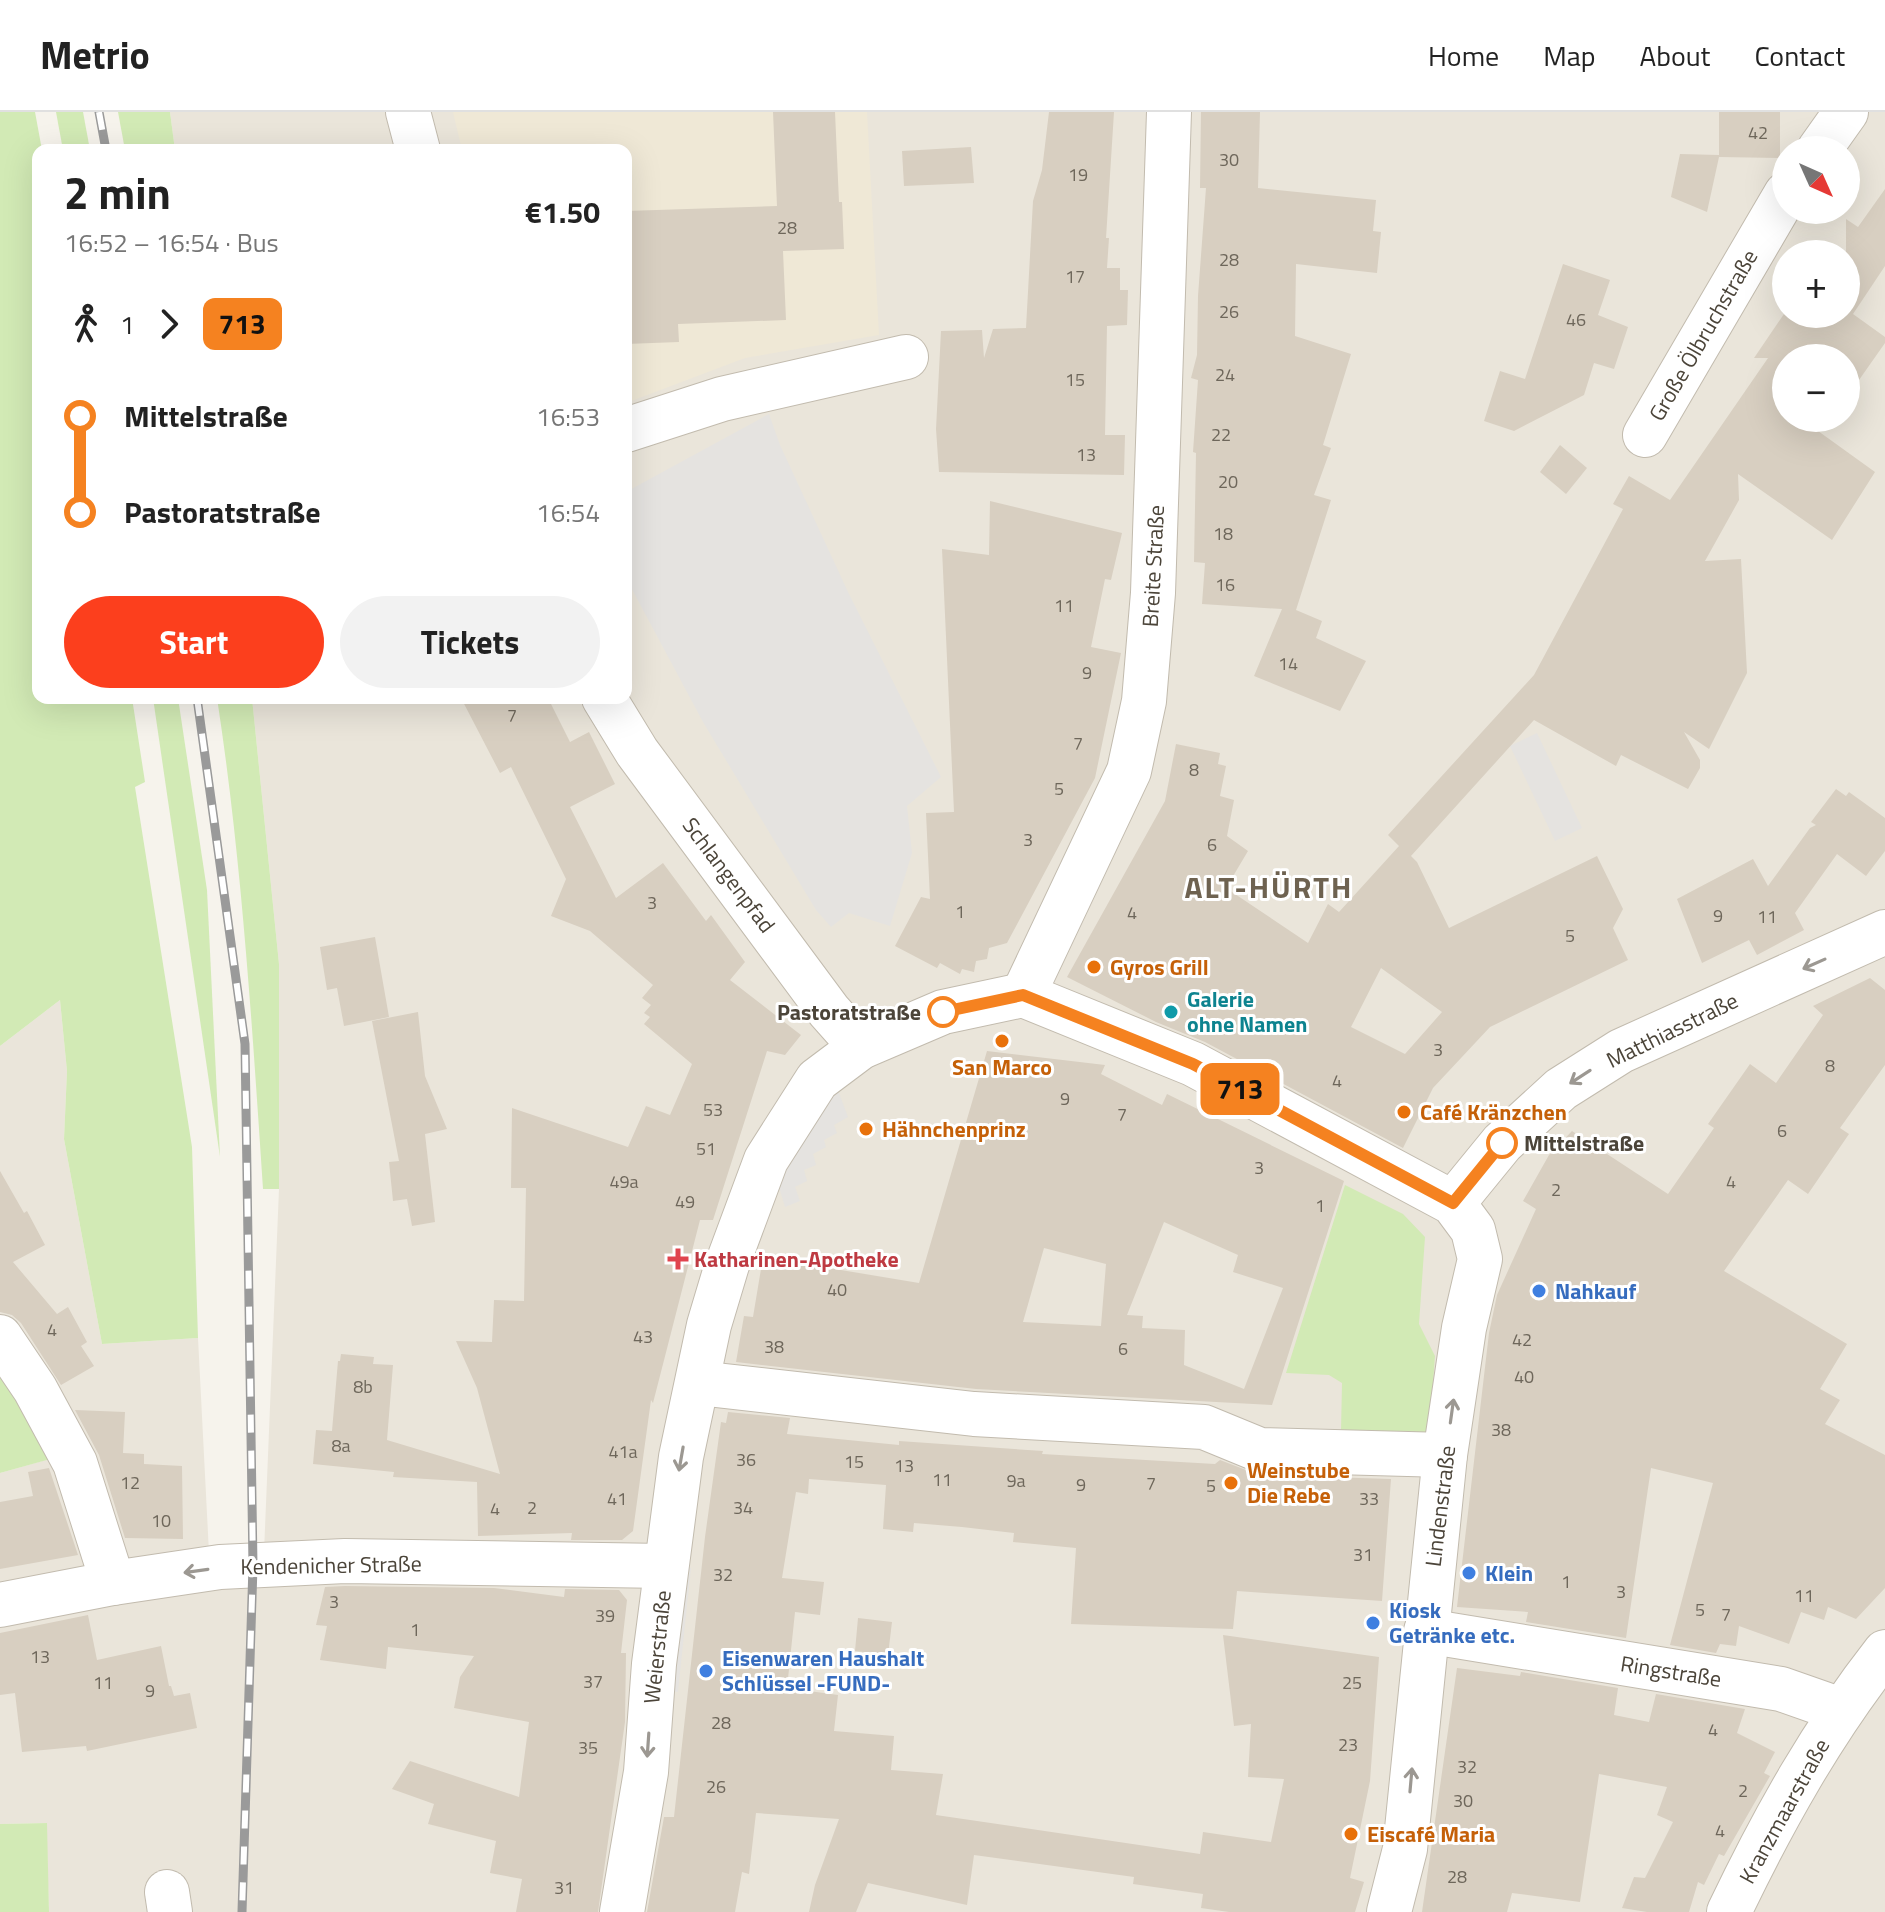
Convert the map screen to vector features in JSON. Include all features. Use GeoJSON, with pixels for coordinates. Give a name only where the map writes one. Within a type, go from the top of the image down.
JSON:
{"type":"FeatureCollection","features":[{"type":"Feature","properties":{"kind":"street"},"geometry":{"type":"LineString","coordinates":[[408,112],[416,144]]}},
{"type":"Feature","properties":{"kind":"street","name":"Breite Straße"},"geometry":{"type":"LineString","coordinates":[[1023,995],[1129,771],[1144,701],[1153,593],[1169,112]]}},
{"type":"Feature","properties":{"kind":"street"},"geometry":{"type":"LineString","coordinates":[[1829,136],[1846,112]]}},
{"type":"Feature","properties":{"kind":"street","name":"Große Ölbruchstraße"},"geometry":{"type":"LineString","coordinates":[[1645,435],[1772,218]]}},
{"type":"Feature","properties":{"kind":"street"},"geometry":{"type":"LineString","coordinates":[[632,428],[722,399],[906,357]]}},
{"type":"Feature","properties":{"kind":"street","name":"Schlangenpfad"},"geometry":{"type":"LineString","coordinates":[[608,704],[637,752],[829,1011],[861,1047]]}},
{"type":"Feature","properties":{"kind":"street","name":"Matthiasstraße"},"geometry":{"type":"LineString","coordinates":[[1453,1203],[1502,1143],[1525,1121],[1561,1089],[1621,1051],[1885,932]]}},
{"type":"Feature","properties":{"kind":"street"},"geometry":{"type":"LineString","coordinates":[[861,1047],[943,1012],[1023,995],[1193,1064],[1453,1203]]}},
{"type":"Feature","properties":{"kind":"street","name":"Weierstraße"},"geometry":{"type":"LineString","coordinates":[[622,1912],[646,1772],[665,1566],[681,1457],[709,1325],[727,1265],[766,1160],[817,1080],[861,1047]]}},
{"type":"Feature","properties":{"kind":"street","name":"Lindenstraße"},"geometry":{"type":"LineString","coordinates":[[1389,1912],[1405,1849],[1445,1455],[1464,1328],[1480,1259],[1473,1230],[1453,1203]]}},
{"type":"Feature","properties":{"kind":"street"},"geometry":{"type":"LineString","coordinates":[[0,1337],[35,1389],[75,1463],[113,1583]]}},
{"type":"Feature","properties":{"kind":"street"},"geometry":{"type":"LineString","coordinates":[[698,1383],[974,1414],[1204,1427],[1260,1450],[1445,1455]]}},
{"type":"Feature","properties":{"kind":"street","name":"Kendenicher Straße"},"geometry":{"type":"LineString","coordinates":[[0,1605],[113,1583],[220,1567],[345,1561],[665,1566]]}},
{"type":"Feature","properties":{"kind":"street","name":"Ringstraße"},"geometry":{"type":"LineString","coordinates":[[1426,1631],[1781,1689],[1841,1710]]}},
{"type":"Feature","properties":{"kind":"street"},"geometry":{"type":"LineString","coordinates":[[1841,1710],[1885,1652]]}},
{"type":"Feature","properties":{"kind":"street","name":"Kranzmaarstraße"},"geometry":{"type":"LineString","coordinates":[[1729,1912],[1767,1831],[1841,1710]]}},
{"type":"Feature","properties":{"kind":"shaded area","name":"ALT-HÜRTH"},"geometry":{"type":"Polygon","coordinates":[[[170,112],[1885,112],[1885,1912],[49,1912],[46,1823],[0,1824],[0,1473],[53,1458],[0,1355],[0,1046],[60,1000],[67,1071],[64,1139],[102,1344],[198,1338],[209,1553],[264,1552],[279,1189],[279,964],[253,704],[632,704],[632,144],[174,144],[170,112]]]}},
{"type":"Feature","properties":{"kind":"shaded area"},"geometry":{"type":"Polygon","coordinates":[[[453,112],[867,112],[879,335],[745,358],[632,401],[632,144],[461,144],[453,112]]]}},
{"type":"Feature","properties":{"kind":"shaded area"},"geometry":{"type":"Polygon","coordinates":[[[769,414],[780,445],[848,592],[941,777],[907,806],[912,853],[890,926],[849,913],[831,927],[816,910],[703,722],[632,589],[632,489],[769,414]]]}},
{"type":"Feature","properties":{"kind":"shaded area"},"geometry":{"type":"Polygon","coordinates":[[[1537,733],[1582,828],[1555,841],[1510,746],[1537,733]]]}},
{"type":"Feature","properties":{"kind":"shaded area"},"geometry":{"type":"Polygon","coordinates":[[[836,1085],[848,1117],[834,1125],[837,1133],[824,1140],[826,1147],[813,1154],[816,1165],[804,1170],[807,1181],[795,1187],[800,1201],[785,1207],[776,1177],[836,1085]]]}},
{"type":"Feature","properties":{"kind":"shaded area"},"geometry":{"type":"Polygon","coordinates":[[[679,1567],[691,1568],[678,1692],[666,1691],[679,1567]]]}},
{"type":"Feature","properties":{"kind":"green space"},"geometry":{"type":"Polygon","coordinates":[[[0,112],[35,112],[41,144],[32,144],[32,704],[133,704],[145,782],[135,787],[192,1147],[198,1338],[102,1344],[64,1139],[67,1071],[60,1000],[0,1046],[0,112]]]}},
{"type":"Feature","properties":{"kind":"green space"},"geometry":{"type":"Polygon","coordinates":[[[56,112],[83,112],[89,144],[62,144],[56,112]]]}},
{"type":"Feature","properties":{"kind":"green space"},"geometry":{"type":"Polygon","coordinates":[[[118,112],[170,112],[174,144],[124,144],[118,112]]]}},
{"type":"Feature","properties":{"kind":"green space"},"geometry":{"type":"Polygon","coordinates":[[[154,704],[179,704],[207,890],[220,1157],[154,704]]]}},
{"type":"Feature","properties":{"kind":"green space"},"geometry":{"type":"Polygon","coordinates":[[[218,704],[253,704],[279,964],[279,1189],[263,1189],[240,882],[218,704]]]}},
{"type":"Feature","properties":{"kind":"green space"},"geometry":{"type":"Polygon","coordinates":[[[1345,1185],[1403,1214],[1425,1237],[1419,1324],[1435,1356],[1429,1438],[1341,1431],[1342,1383],[1329,1375],[1286,1373],[1345,1185]]]}},
{"type":"Feature","properties":{"kind":"green space"},"geometry":{"type":"Polygon","coordinates":[[[0,1355],[54,1458],[0,1473],[0,1355]]]}},
{"type":"Feature","properties":{"kind":"green space"},"geometry":{"type":"Polygon","coordinates":[[[47,1823],[49,1912],[0,1912],[0,1824],[47,1823]]]}},
{"type":"Feature","properties":{"kind":"building"},"geometry":{"type":"Polygon","coordinates":[[[773,112],[835,112],[844,249],[783,251],[786,320],[678,324],[679,342],[632,344],[632,211],[777,206],[773,112]]]}},
{"type":"Feature","properties":{"kind":"building"},"geometry":{"type":"Polygon","coordinates":[[[1049,112],[1114,112],[1107,268],[1120,268],[1120,290],[1128,290],[1127,325],[1107,326],[1105,435],[1125,435],[1124,475],[939,472],[936,429],[941,331],[982,330],[984,358],[993,329],[1026,328],[1033,201],[1042,170],[1049,112]]]}},
{"type":"Feature","properties":{"kind":"building"},"geometry":{"type":"Polygon","coordinates":[[[1201,112],[1260,112],[1258,188],[1376,200],[1373,231],[1381,232],[1377,273],[1296,264],[1295,336],[1351,354],[1323,445],[1331,448],[1314,495],[1331,500],[1296,610],[1322,621],[1316,638],[1366,661],[1340,711],[1254,676],[1282,609],[1202,604],[1205,563],[1194,562],[1196,453],[1193,452],[1198,380],[1191,378],[1197,355],[1206,188],[1200,188],[1201,112]]]}},
{"type":"Feature","properties":{"kind":"building"},"geometry":{"type":"Polygon","coordinates":[[[1719,112],[1780,112],[1780,136],[1772,136],[1772,158],[1719,157],[1707,212],[1671,197],[1680,154],[1719,155],[1719,112]]]}},
{"type":"Feature","properties":{"kind":"building"},"geometry":{"type":"Polygon","coordinates":[[[971,147],[974,183],[904,186],[902,151],[971,147]]]}},
{"type":"Feature","properties":{"kind":"building"},"geometry":{"type":"Polygon","coordinates":[[[1885,189],[1885,266],[1860,304],[1860,240],[1846,240],[1846,224],[1858,227],[1885,189]]]}},
{"type":"Feature","properties":{"kind":"building"},"geometry":{"type":"Polygon","coordinates":[[[1563,264],[1610,280],[1598,315],[1628,327],[1614,369],[1594,363],[1584,395],[1514,431],[1484,421],[1500,371],[1525,379],[1563,264]]]}},
{"type":"Feature","properties":{"kind":"building"},"geometry":{"type":"Polygon","coordinates":[[[1860,319],[1885,337],[1885,343],[1860,379],[1860,344],[1772,344],[1772,432],[1819,432],[1875,472],[1832,540],[1738,474],[1739,500],[1705,561],[1741,559],[1747,673],[1709,749],[1684,732],[1700,760],[1700,768],[1688,789],[1621,755],[1616,766],[1534,720],[1411,856],[1417,862],[1449,928],[1597,856],[1623,909],[1613,928],[1628,960],[1490,1027],[1433,1088],[1403,1148],[1205,1042],[1156,1022],[1067,977],[1165,801],[1176,744],[1220,753],[1218,764],[1226,766],[1220,796],[1234,800],[1227,836],[1248,851],[1226,888],[1308,943],[1328,904],[1339,912],[1399,846],[1388,835],[1534,675],[1623,509],[1613,504],[1629,476],[1670,500],[1768,358],[1754,358],[1774,328],[1860,328],[1860,319]],[[1381,968],[1351,1027],[1405,1054],[1442,1012],[1381,968]]]}},
{"type":"Feature","properties":{"kind":"building"},"geometry":{"type":"Polygon","coordinates":[[[1560,445],[1587,468],[1566,494],[1540,472],[1560,445]]]}},
{"type":"Feature","properties":{"kind":"building"},"geometry":{"type":"Polygon","coordinates":[[[990,501],[1122,533],[1111,580],[1105,579],[1091,647],[1121,653],[1095,778],[1007,943],[989,948],[987,959],[976,961],[974,972],[962,969],[960,974],[940,963],[937,968],[895,946],[921,897],[930,899],[926,813],[954,812],[942,549],[989,555],[990,501]]]}},
{"type":"Feature","properties":{"kind":"building"},"geometry":{"type":"Polygon","coordinates":[[[464,704],[551,704],[570,742],[589,732],[615,784],[570,807],[616,898],[663,863],[706,921],[711,915],[745,962],[730,980],[801,1035],[785,1055],[767,1051],[713,1220],[700,1220],[653,1403],[651,1400],[633,1531],[622,1540],[571,1540],[572,1533],[478,1536],[477,1482],[393,1477],[394,1472],[313,1464],[316,1430],[332,1431],[341,1354],[374,1357],[373,1364],[393,1365],[387,1440],[500,1474],[477,1388],[456,1341],[492,1342],[494,1300],[524,1301],[526,1188],[511,1188],[512,1108],[628,1147],[646,1106],[670,1115],[692,1064],[644,1024],[650,1017],[644,1013],[651,1005],[642,998],[653,985],[590,931],[551,916],[566,879],[511,767],[500,773],[464,704]]]}},
{"type":"Feature","properties":{"kind":"building"},"geometry":{"type":"Polygon","coordinates":[[[1836,789],[1846,796],[1849,792],[1885,818],[1885,851],[1866,876],[1837,854],[1795,913],[1804,930],[1757,955],[1749,940],[1702,963],[1677,899],[1753,859],[1768,886],[1810,828],[1816,825],[1811,822],[1836,789]]]}},
{"type":"Feature","properties":{"kind":"building"},"geometry":{"type":"Polygon","coordinates":[[[375,937],[389,1017],[344,1026],[337,988],[327,990],[320,947],[375,937]]]}},
{"type":"Feature","properties":{"kind":"building"},"geometry":{"type":"Polygon","coordinates":[[[1870,978],[1885,990],[1885,1065],[1840,1128],[1849,1134],[1808,1194],[1788,1180],[1724,1271],[1847,1344],[1820,1389],[1840,1400],[1825,1424],[1885,1455],[1885,1588],[1856,1619],[1828,1607],[1824,1620],[1801,1612],[1789,1644],[1739,1626],[1736,1646],[1720,1644],[1716,1653],[1670,1645],[1713,1483],[1651,1468],[1626,1638],[1526,1622],[1528,1612],[1457,1607],[1489,1333],[1497,1295],[1536,1209],[1523,1201],[1549,1155],[1572,1131],[1668,1194],[1714,1128],[1708,1124],[1750,1064],[1776,1083],[1823,1015],[1813,1006],[1870,978]]]}},
{"type":"Feature","properties":{"kind":"building"},"geometry":{"type":"Polygon","coordinates":[[[418,1012],[425,1076],[447,1129],[425,1134],[435,1222],[412,1226],[407,1199],[393,1201],[389,1162],[399,1161],[372,1021],[418,1012]]]}},
{"type":"Feature","properties":{"kind":"building"},"geometry":{"type":"Polygon","coordinates":[[[987,1051],[1105,1065],[1101,1074],[1162,1105],[1167,1094],[1344,1181],[1272,1405],[976,1389],[736,1362],[744,1316],[753,1317],[763,1257],[919,1283],[987,1051]],[[1164,1222],[1127,1315],[1143,1316],[1142,1328],[1185,1330],[1184,1365],[1244,1389],[1283,1288],[1233,1272],[1238,1255],[1164,1222]],[[1044,1248],[1023,1322],[1101,1326],[1106,1264],[1044,1248]]]}},
{"type":"Feature","properties":{"kind":"building"},"geometry":{"type":"Polygon","coordinates":[[[0,1171],[45,1245],[13,1262],[57,1314],[68,1307],[87,1342],[81,1346],[94,1366],[61,1385],[21,1323],[12,1315],[0,1312],[0,1171]]]}},
{"type":"Feature","properties":{"kind":"building"},"geometry":{"type":"Polygon","coordinates":[[[75,1410],[125,1412],[123,1453],[144,1454],[144,1464],[182,1466],[183,1539],[125,1538],[99,1455],[75,1410]]]}},
{"type":"Feature","properties":{"kind":"building"},"geometry":{"type":"Polygon","coordinates":[[[728,1412],[790,1418],[787,1434],[899,1445],[899,1441],[1043,1451],[1042,1454],[1215,1464],[1220,1460],[1259,1475],[1391,1479],[1382,1601],[1237,1591],[1233,1629],[1071,1624],[1076,1548],[1013,1542],[1014,1533],[962,1527],[914,1523],[913,1532],[883,1529],[886,1485],[809,1479],[808,1494],[796,1492],[782,1578],[824,1582],[820,1615],[795,1612],[787,1688],[838,1695],[834,1731],[894,1736],[891,1770],[943,1774],[936,1815],[1200,1854],[1203,1832],[1271,1842],[1284,1779],[1248,1777],[1251,1724],[1234,1726],[1223,1635],[1379,1657],[1370,1781],[1350,1878],[1364,1882],[1355,1912],[1229,1912],[1201,1908],[1203,1894],[1133,1884],[1134,1877],[974,1855],[967,1905],[868,1883],[856,1912],[809,1912],[815,1885],[839,1819],[756,1813],[749,1874],[742,1872],[735,1912],[647,1912],[664,1817],[674,1817],[705,1537],[721,1422],[726,1423],[728,1412]]]}},
{"type":"Feature","properties":{"kind":"building"},"geometry":{"type":"Polygon","coordinates":[[[49,1468],[78,1555],[0,1569],[0,1502],[33,1496],[28,1472],[49,1468]]]}},
{"type":"Feature","properties":{"kind":"building"},"geometry":{"type":"Polygon","coordinates":[[[325,1587],[494,1588],[564,1597],[565,1589],[619,1590],[627,1600],[621,1653],[626,1653],[625,1722],[598,1912],[516,1912],[522,1879],[490,1873],[496,1841],[428,1824],[434,1804],[392,1789],[410,1761],[519,1797],[529,1722],[454,1708],[460,1677],[474,1656],[388,1647],[386,1669],[320,1660],[327,1626],[316,1625],[325,1587]]]}},
{"type":"Feature","properties":{"kind":"building"},"geometry":{"type":"Polygon","coordinates":[[[88,1615],[97,1660],[161,1646],[169,1686],[174,1696],[190,1693],[197,1728],[87,1751],[86,1746],[22,1752],[15,1693],[0,1695],[0,1633],[88,1615]]]}},
{"type":"Feature","properties":{"kind":"building"},"geometry":{"type":"Polygon","coordinates":[[[858,1618],[892,1622],[888,1655],[855,1651],[858,1618]]]}},
{"type":"Feature","properties":{"kind":"building"},"geometry":{"type":"Polygon","coordinates":[[[1457,1668],[1520,1676],[1521,1672],[1618,1688],[1614,1715],[1649,1722],[1656,1694],[1745,1709],[1737,1733],[1775,1752],[1764,1773],[1770,1776],[1724,1856],[1719,1854],[1704,1885],[1698,1882],[1689,1912],[1647,1912],[1622,1908],[1634,1877],[1645,1878],[1673,1822],[1657,1815],[1667,1787],[1599,1774],[1580,1902],[1512,1893],[1507,1912],[1422,1912],[1457,1668]]]}},
{"type":"Feature","properties":{"kind":"railway"},"geometry":{"type":"LineString","coordinates":[[99,112],[105,144]]}},
{"type":"Feature","properties":{"kind":"railway"},"geometry":{"type":"LineString","coordinates":[[198,704],[245,1044],[253,1566],[242,1912]]}},
{"type":"Feature","properties":{"kind":"bus line","name":"713"},"geometry":{"type":"LineString","coordinates":[[943,1012],[1023,995],[1193,1064],[1453,1203],[1502,1143]]}},
{"type":"Feature","properties":{"kind":"place","name":"Gyros Grill"},"geometry":{"type":"Point","coordinates":[1094,967]}},
{"type":"Feature","properties":{"kind":"place","name":"Pastoratstraße"},"geometry":{"type":"Point","coordinates":[943,1012]}},
{"type":"Feature","properties":{"kind":"place","name":"Galerie ohne Namen"},"geometry":{"type":"Point","coordinates":[1171,1012]}},
{"type":"Feature","properties":{"kind":"place","name":"San Marco"},"geometry":{"type":"Point","coordinates":[1002,1041]}},
{"type":"Feature","properties":{"kind":"place","name":"Café Kränzchen"},"geometry":{"type":"Point","coordinates":[1404,1112]}},
{"type":"Feature","properties":{"kind":"place","name":"Hähnchenprinz"},"geometry":{"type":"Point","coordinates":[866,1129]}},
{"type":"Feature","properties":{"kind":"place","name":"Mittelstraße"},"geometry":{"type":"Point","coordinates":[1502,1143]}},
{"type":"Feature","properties":{"kind":"place","name":"Katharinen-Apotheke"},"geometry":{"type":"Point","coordinates":[678,1259]}},
{"type":"Feature","properties":{"kind":"place","name":"Nahkauf"},"geometry":{"type":"Point","coordinates":[1539,1291]}},
{"type":"Feature","properties":{"kind":"place","name":"Weinstube Die Rebe"},"geometry":{"type":"Point","coordinates":[1231,1483]}},
{"type":"Feature","properties":{"kind":"place","name":"Klein"},"geometry":{"type":"Point","coordinates":[1469,1573]}},
{"type":"Feature","properties":{"kind":"place","name":"Kiosk Getränke etc."},"geometry":{"type":"Point","coordinates":[1373,1623]}},
{"type":"Feature","properties":{"kind":"place","name":"Eisenwaren Haushalt Schlüssel -FUND-"},"geometry":{"type":"Point","coordinates":[706,1671]}},
{"type":"Feature","properties":{"kind":"place","name":"Eiscafé Maria"},"geometry":{"type":"Point","coordinates":[1351,1834]}},
{"type":"Feature","properties":{"kind":"district","name":"ALT-HÜRTH"},"geometry":{"type":"Point","coordinates":[1269,888]}}]}
